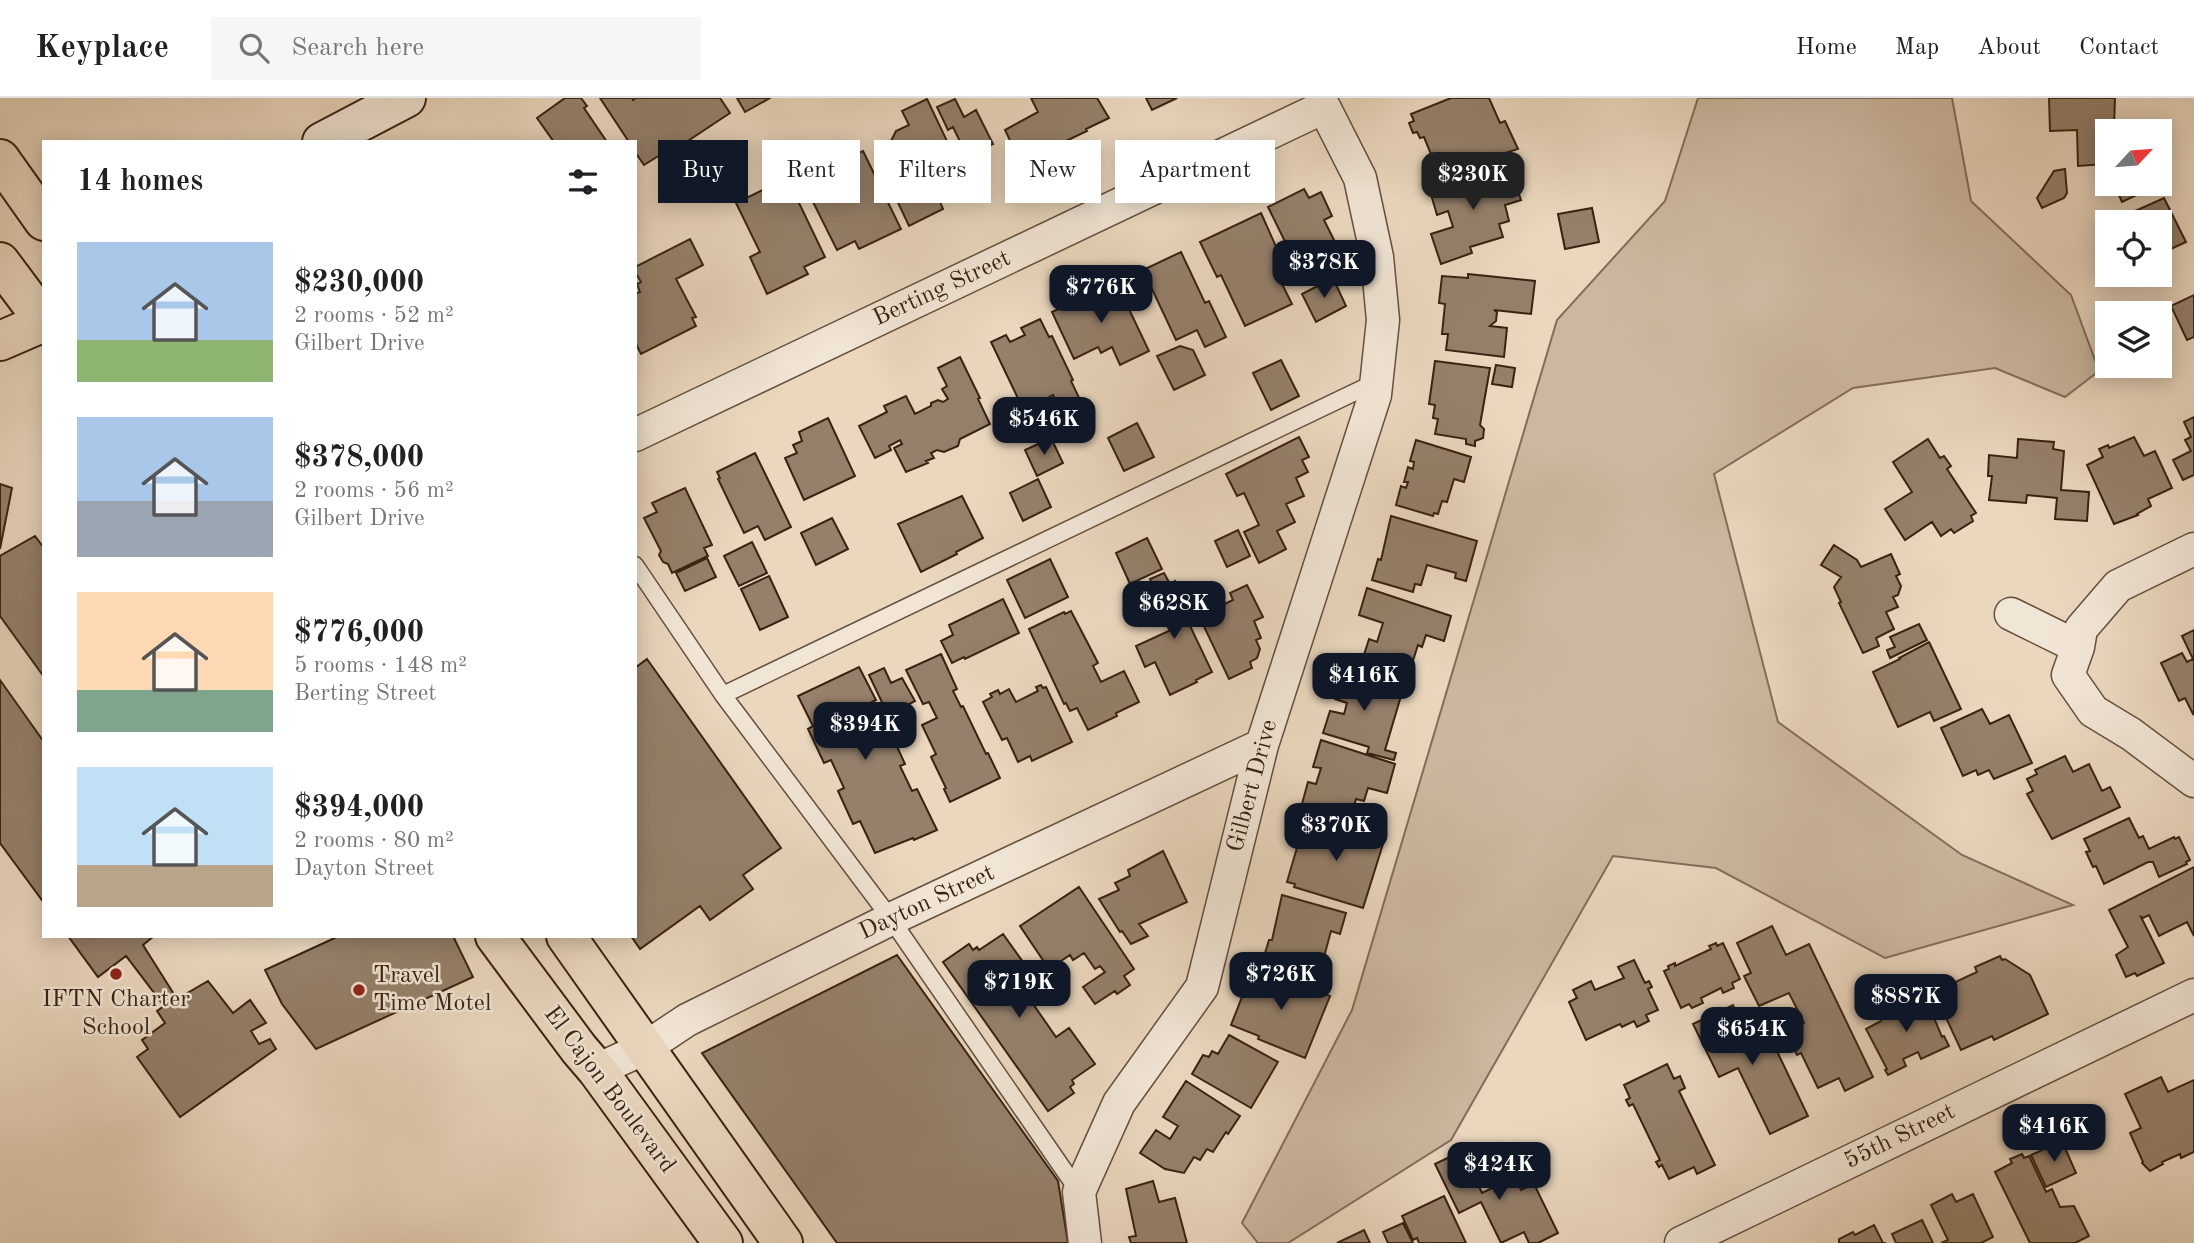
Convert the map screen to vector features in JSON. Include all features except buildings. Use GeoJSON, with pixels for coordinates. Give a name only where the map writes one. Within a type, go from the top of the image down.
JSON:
{"type":"FeatureCollection","features":[{"type":"Feature","properties":{"kind":"main road"},"geometry":{"type":"LineString","coordinates":[[326,140],[406,98]]}},
{"type":"Feature","properties":{"kind":"main road"},"geometry":{"type":"LineString","coordinates":[[0,159],[42,218]]}},
{"type":"Feature","properties":{"kind":"main road"},"geometry":{"type":"LineString","coordinates":[[1,266],[42,269]]}},
{"type":"Feature","properties":{"kind":"main road"},"geometry":{"type":"LineString","coordinates":[[1,266],[42,319]]}},
{"type":"Feature","properties":{"kind":"main road"},"geometry":{"type":"LineString","coordinates":[[0,341],[42,323]]}},
{"type":"Feature","properties":{"kind":"main road","name":"El Cajon Boulevard"},"geometry":{"type":"LineString","coordinates":[[496,938],[723,1243]]}},
{"type":"Feature","properties":{"kind":"main road","name":"El Cajon Boulevard"},"geometry":{"type":"LineString","coordinates":[[567,938],[783,1243]]}},
{"type":"Feature","properties":{"kind":"street","name":"Gilbert Drive"},"geometry":{"type":"LineString","coordinates":[[1079,1192],[1119,1103],[1202,988],[1262,745],[1375,394],[1383,320],[1377,257],[1360,178],[1324,107]]}},
{"type":"Feature","properties":{"kind":"street","name":"Berting Street"},"geometry":{"type":"LineString","coordinates":[[637,434],[1324,107]]}},
{"type":"Feature","properties":{"kind":"street"},"geometry":{"type":"LineString","coordinates":[[2194,549],[2118,586],[2081,629],[2068,675],[2093,711],[2131,734],[2194,781]]}},
{"type":"Feature","properties":{"kind":"street"},"geometry":{"type":"LineString","coordinates":[[2011,614],[2078,647]]}},
{"type":"Feature","properties":{"kind":"street","name":"Dayton Street"},"geometry":{"type":"LineString","coordinates":[[597,1070],[645,1048],[687,1020],[891,919],[1262,745]]}},
{"type":"Feature","properties":{"kind":"street","name":"55th Street"},"geometry":{"type":"LineString","coordinates":[[1681,1243],[2194,995]]}},
{"type":"Feature","properties":{"kind":"street"},"geometry":{"type":"LineString","coordinates":[[1079,1192],[1085,1243]]}},
{"type":"Feature","properties":{"kind":"lane"},"geometry":{"type":"LineString","coordinates":[[723,695],[1376,382]]}},
{"type":"Feature","properties":{"kind":"lane"},"geometry":{"type":"LineString","coordinates":[[637,568],[723,695],[891,919],[1079,1192]]}},
{"type":"Feature","properties":{"kind":"shaded area"},"geometry":{"type":"Polygon","coordinates":[[[1698,98],[1952,98],[1971,201],[2071,295],[2095,360],[2095,374],[2065,397],[1995,368],[1853,388],[1714,474],[1778,722],[1962,855],[2073,905],[1885,958],[1716,868],[1613,856],[1451,1140],[1288,1243],[1258,1243],[1242,1223],[1352,1010],[1557,320],[1665,201],[1698,98]]]}},
{"type":"Feature","properties":{"kind":"place","name":"IFTN Charter School"},"geometry":{"type":"Point","coordinates":[116,974]}},
{"type":"Feature","properties":{"kind":"place","name":"Travel Time Motel"},"geometry":{"type":"Point","coordinates":[359,990]}}]}
